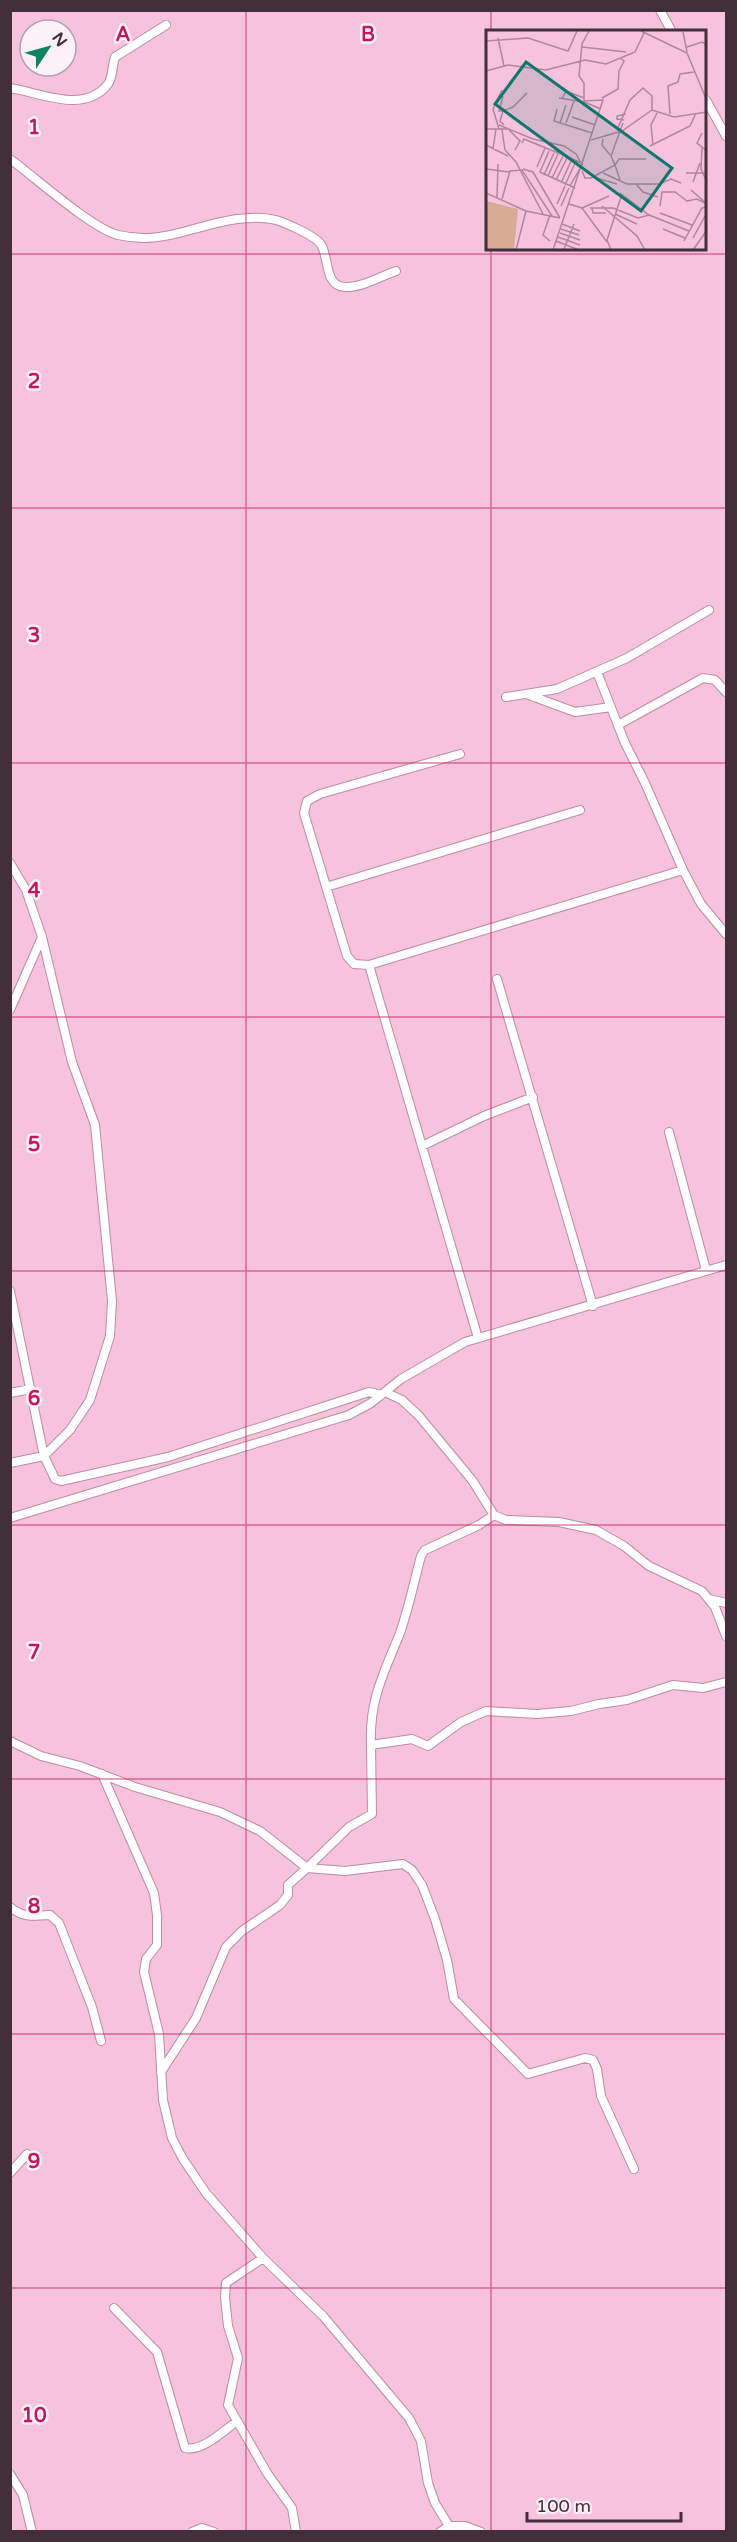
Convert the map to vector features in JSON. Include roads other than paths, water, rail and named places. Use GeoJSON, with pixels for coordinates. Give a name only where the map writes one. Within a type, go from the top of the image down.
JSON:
{"type":"FeatureCollection","features":[{"type":"Feature","properties":{"kind":"street"},"geometry":{"type":"LineString","coordinates":[[660,10],[671,30]]}},
{"type":"Feature","properties":{"kind":"street"},"geometry":{"type":"LineString","coordinates":[[10,88],[58,100],[95,95],[109,83],[115,57],[166,25]]}},
{"type":"Feature","properties":{"kind":"street"},"geometry":{"type":"LineString","coordinates":[[707,103],[726,136]]}},
{"type":"Feature","properties":{"kind":"street"},"geometry":{"type":"LineString","coordinates":[[10,159],[72,207],[109,232],[118,235],[149,239],[166,237],[228,221],[269,219],[292,227],[319,242],[327,260],[331,279],[343,288],[353,287],[396,271]]}},
{"type":"Feature","properties":{"kind":"street"},"geometry":{"type":"LineString","coordinates":[[506,697],[557,690],[627,658],[709,610]]}},
{"type":"Feature","properties":{"kind":"street"},"geometry":{"type":"LineString","coordinates":[[597,672],[618,725],[683,870],[701,904],[726,934]]}},
{"type":"Feature","properties":{"kind":"street"},"geometry":{"type":"LineString","coordinates":[[618,725],[703,678],[715,680],[726,692]]}},
{"type":"Feature","properties":{"kind":"street"},"geometry":{"type":"LineString","coordinates":[[529,695],[574,712],[611,707]]}},
{"type":"Feature","properties":{"kind":"street"},"geometry":{"type":"LineString","coordinates":[[460,754],[320,794],[307,801],[304,813],[346,956],[354,964],[369,965],[683,870]]}},
{"type":"Feature","properties":{"kind":"street"},"geometry":{"type":"LineString","coordinates":[[326,887],[580,810]]}},
{"type":"Feature","properties":{"kind":"street"},"geometry":{"type":"LineString","coordinates":[[10,862],[26,890],[42,936],[72,1062],[97,1138],[112,1301],[110,1336],[90,1400],[70,1430],[44,1456],[10,1463]]}},
{"type":"Feature","properties":{"kind":"street"},"geometry":{"type":"LineString","coordinates":[[10,1011],[42,936]]}},
{"type":"Feature","properties":{"kind":"street"},"geometry":{"type":"LineString","coordinates":[[369,965],[478,1338]]}},
{"type":"Feature","properties":{"kind":"street"},"geometry":{"type":"LineString","coordinates":[[497,979],[593,1306]]}},
{"type":"Feature","properties":{"kind":"street"},"geometry":{"type":"LineString","coordinates":[[422,1146],[484,1116],[533,1097]]}},
{"type":"Feature","properties":{"kind":"street"},"geometry":{"type":"LineString","coordinates":[[669,1132],[706,1270]]}},
{"type":"Feature","properties":{"kind":"street"},"geometry":{"type":"LineString","coordinates":[[10,1518],[330,1422],[363,1409],[443,1354],[478,1338],[726,1265]]}},
{"type":"Feature","properties":{"kind":"street"},"geometry":{"type":"LineString","coordinates":[[10,1291],[14,1321],[31,1389],[44,1456],[55,1479],[61,1481],[168,1457],[365,1393],[383,1394],[402,1400],[419,1416],[472,1480],[494,1515],[506,1520],[559,1522],[596,1530],[624,1546],[649,1566],[702,1592],[709,1599],[726,1636]]}},
{"type":"Feature","properties":{"kind":"street"},"geometry":{"type":"LineString","coordinates":[[10,1393],[31,1389]]}},
{"type":"Feature","properties":{"kind":"street"},"geometry":{"type":"LineString","coordinates":[[161,2072],[196,2018],[226,1947],[242,1931],[280,1905],[288,1895],[288,1885],[349,1827],[372,1814],[370,1724],[373,1703],[383,1670],[412,1597],[421,1556],[425,1550],[479,1525],[494,1515]]}},
{"type":"Feature","properties":{"kind":"street"},"geometry":{"type":"LineString","coordinates":[[709,1599],[726,1603]]}},
{"type":"Feature","properties":{"kind":"street"},"geometry":{"type":"LineString","coordinates":[[371,1745],[412,1739],[428,1746],[461,1722],[486,1711],[537,1714],[572,1711],[627,1700],[673,1685],[703,1688],[726,1682]]}},
{"type":"Feature","properties":{"kind":"street"},"geometry":{"type":"LineString","coordinates":[[10,1741],[41,1756],[102,1774],[240,1821],[283,1848],[307,1868],[345,1871],[403,1864],[412,1870],[422,1885],[440,1934],[454,1999],[528,2074],[585,2058],[592,2060],[597,2069],[601,2096],[634,2169]]}},
{"type":"Feature","properties":{"kind":"street"},"geometry":{"type":"LineString","coordinates":[[102,1774],[154,1893],[157,1946],[146,1959],[144,1972],[159,2034],[167,2121],[172,2138],[206,2193],[263,2258],[323,2316],[409,2418],[421,2441],[426,2473],[435,2503],[449,2526]]}},
{"type":"Feature","properties":{"kind":"street"},"geometry":{"type":"LineString","coordinates":[[10,1907],[24,1916],[50,1915],[60,1923],[92,2007],[101,2041]]}},
{"type":"Feature","properties":{"kind":"street"},"geometry":{"type":"LineString","coordinates":[[10,2173],[27,2154]]}},
{"type":"Feature","properties":{"kind":"street"},"geometry":{"type":"LineString","coordinates":[[263,2258],[229,2279],[225,2287],[228,2326],[238,2358],[228,2405],[236,2422],[292,2508],[296,2532]]}},
{"type":"Feature","properties":{"kind":"street"},"geometry":{"type":"LineString","coordinates":[[114,2308],[157,2352],[185,2448],[191,2449],[203,2445],[236,2422]]}},
{"type":"Feature","properties":{"kind":"street"},"geometry":{"type":"LineString","coordinates":[[10,2474],[23,2494],[32,2532]]}},
{"type":"Feature","properties":{"kind":"street"},"geometry":{"type":"LineString","coordinates":[[440,2532],[449,2526],[465,2526],[481,2532]]}},
{"type":"Feature","properties":{"kind":"street"},"geometry":{"type":"LineString","coordinates":[[192,2532],[202,2528],[214,2532]]}}]}
